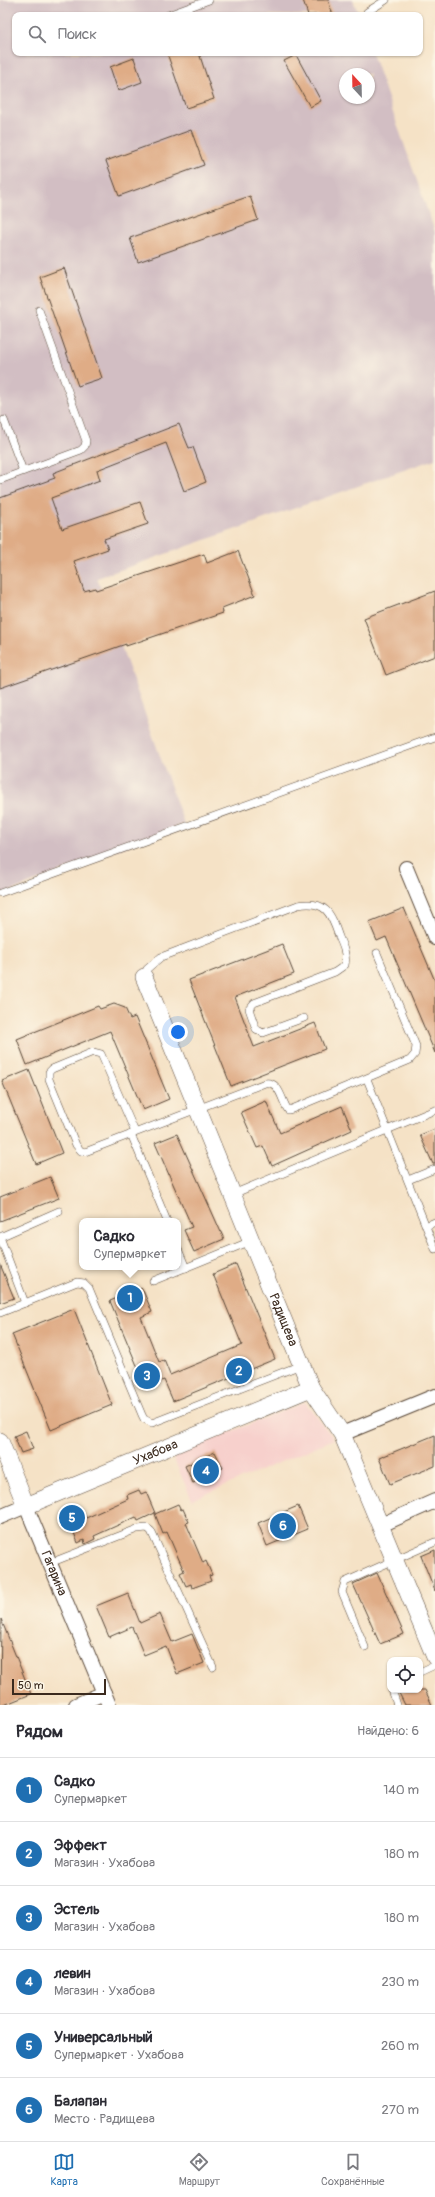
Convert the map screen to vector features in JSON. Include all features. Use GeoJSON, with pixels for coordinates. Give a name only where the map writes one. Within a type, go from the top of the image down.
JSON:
{"type":"FeatureCollection","features":[{"type":"Feature","properties":{"kind":"street"},"geometry":{"type":"LineString","coordinates":[[406,868],[435,938]]}},
{"type":"Feature","properties":{"kind":"street","name":"Радищева"},"geometry":{"type":"LineString","coordinates":[[144,977],[311,1388],[342,1434],[435,1657]]}},
{"type":"Feature","properties":{"kind":"street","name":"Ухабова"},"geometry":{"type":"LineString","coordinates":[[0,1517],[311,1388]]}},
{"type":"Feature","properties":{"kind":"street"},"geometry":{"type":"LineString","coordinates":[[342,1434],[435,1396]]}},
{"type":"Feature","properties":{"kind":"street","name":"Гагарина"},"geometry":{"type":"LineString","coordinates":[[0,1441],[107,1699]]}},
{"type":"Feature","properties":{"kind":"street"},"geometry":{"type":"LineString","coordinates":[[381,1525],[435,1501]]}},
{"type":"Feature","properties":{"kind":"street"},"geometry":{"type":"LineString","coordinates":[[76,1705],[107,1699]]}},
{"type":"Feature","properties":{"kind":"lane"},"geometry":{"type":"LineString","coordinates":[[176,12],[209,0]]}},
{"type":"Feature","properties":{"kind":"lane"},"geometry":{"type":"LineString","coordinates":[[367,12],[386,0]]}},
{"type":"Feature","properties":{"kind":"lane"},"geometry":{"type":"LineString","coordinates":[[0,480],[81,450],[85,446],[86,441],[39,310]]}},
{"type":"Feature","properties":{"kind":"lane"},"geometry":{"type":"LineString","coordinates":[[4,420],[23,471]]}},
{"type":"Feature","properties":{"kind":"lane"},"geometry":{"type":"LineString","coordinates":[[0,893],[435,737]]}},
{"type":"Feature","properties":{"kind":"lane"},"geometry":{"type":"LineString","coordinates":[[144,977],[147,969],[161,957],[298,905],[315,904],[322,907],[331,915],[345,952],[345,965],[335,972],[254,1003],[249,1009],[256,1029],[263,1033],[304,1018]]}},
{"type":"Feature","properties":{"kind":"lane"},"geometry":{"type":"LineString","coordinates":[[166,1218],[133,1133],[101,1054],[94,1052],[52,1069],[49,1072],[49,1079],[76,1145],[81,1151],[89,1150],[133,1133],[271,1082],[276,1086],[288,1110],[292,1109],[410,1060],[416,1050],[377,953]]}},
{"type":"Feature","properties":{"kind":"lane"},"geometry":{"type":"LineString","coordinates":[[367,1079],[435,1249]]}},
{"type":"Feature","properties":{"kind":"lane"},"geometry":{"type":"LineString","coordinates":[[233,1194],[435,1110]]}},
{"type":"Feature","properties":{"kind":"lane"},"geometry":{"type":"LineString","coordinates":[[408,1180],[435,1169]]}},
{"type":"Feature","properties":{"kind":"lane"},"geometry":{"type":"LineString","coordinates":[[25,1303],[0,1237],[58,1211]]}},
{"type":"Feature","properties":{"kind":"lane"},"geometry":{"type":"LineString","coordinates":[[426,1226],[435,1222]]}},
{"type":"Feature","properties":{"kind":"lane"},"geometry":{"type":"LineString","coordinates":[[181,1270],[252,1241]]}},
{"type":"Feature","properties":{"kind":"lane"},"geometry":{"type":"LineString","coordinates":[[181,1256],[186,1268]]}},
{"type":"Feature","properties":{"kind":"lane"},"geometry":{"type":"LineString","coordinates":[[153,1281],[181,1270]]}},
{"type":"Feature","properties":{"kind":"lane"},"geometry":{"type":"LineString","coordinates":[[0,1313],[77,1282],[87,1285],[142,1415],[144,1419],[152,1423],[301,1364]]}},
{"type":"Feature","properties":{"kind":"lane"},"geometry":{"type":"LineString","coordinates":[[50,1563],[136,1529],[147,1528],[151,1530],[214,1667]]}},
{"type":"Feature","properties":{"kind":"lane"},"geometry":{"type":"LineString","coordinates":[[365,1647],[344,1598],[342,1587],[350,1578],[435,1542]]}},
{"type":"Feature","properties":{"kind":"lane"},"geometry":{"type":"LineString","coordinates":[[423,1671],[435,1665]]}},
{"type":"Feature","properties":{"kind":"lane"},"geometry":{"type":"LineString","coordinates":[[393,1693],[397,1705]]}},
{"type":"Feature","properties":{"kind":"shaded area"},"geometry":{"type":"Polygon","coordinates":[[[0,0],[353,0],[358,12],[12,12],[12,56],[373,56],[435,232],[435,459],[97,578],[184,824],[0,895],[0,0]]]}},
{"type":"Feature","properties":{"kind":"shaded area"},"geometry":{"type":"Polygon","coordinates":[[[305,1402],[334,1439],[192,1500],[172,1455],[305,1402]]]}},
{"type":"Feature","properties":{"kind":"building"},"geometry":{"type":"Polygon","coordinates":[[[303,0],[328,0],[332,12],[307,12],[303,0]]]}},
{"type":"Feature","properties":{"kind":"building"},"geometry":{"type":"Polygon","coordinates":[[[168,56],[200,56],[214,99],[186,108],[168,56]]]}},
{"type":"Feature","properties":{"kind":"building"},"geometry":{"type":"Polygon","coordinates":[[[297,56],[321,101],[310,107],[284,61],[297,56]]]}},
{"type":"Feature","properties":{"kind":"building"},"geometry":{"type":"Polygon","coordinates":[[[134,58],[142,82],[118,91],[110,67],[134,58]]]}},
{"type":"Feature","properties":{"kind":"building"},"geometry":{"type":"Polygon","coordinates":[[[191,130],[204,165],[119,196],[106,161],[191,130]]]}},
{"type":"Feature","properties":{"kind":"building"},"geometry":{"type":"Polygon","coordinates":[[[250,196],[258,220],[138,262],[130,238],[250,196]]]}},
{"type":"Feature","properties":{"kind":"building"},"geometry":{"type":"Polygon","coordinates":[[[64,268],[102,378],[78,386],[40,277],[64,268]]]}},
{"type":"Feature","properties":{"kind":"building"},"geometry":{"type":"Polygon","coordinates":[[[179,424],[189,448],[193,447],[206,482],[184,491],[166,443],[97,470],[100,480],[51,498],[62,529],[140,502],[148,524],[104,539],[108,549],[74,561],[84,591],[95,588],[96,590],[204,554],[207,563],[238,551],[255,595],[222,608],[223,613],[126,646],[126,644],[0,688],[0,498],[55,478],[53,473],[179,424]]]}},
{"type":"Feature","properties":{"kind":"building"},"geometry":{"type":"Polygon","coordinates":[[[435,591],[435,656],[386,675],[364,618],[435,591]]]}},
{"type":"Feature","properties":{"kind":"building"},"geometry":{"type":"Polygon","coordinates":[[[404,908],[435,981],[435,1053],[386,937],[377,941],[369,922],[404,908]]]}},
{"type":"Feature","properties":{"kind":"building"},"geometry":{"type":"Polygon","coordinates":[[[282,944],[294,974],[235,997],[254,1047],[315,1023],[325,1049],[231,1086],[189,980],[282,944]]]}},
{"type":"Feature","properties":{"kind":"building"},"geometry":{"type":"Polygon","coordinates":[[[114,1004],[125,1008],[130,1019],[135,1017],[169,1099],[143,1110],[110,1031],[27,1065],[17,1039],[98,1006],[100,1009],[114,1004]]]}},
{"type":"Feature","properties":{"kind":"building"},"geometry":{"type":"Polygon","coordinates":[[[29,1070],[62,1153],[36,1164],[2,1081],[29,1070]]]}},
{"type":"Feature","properties":{"kind":"building"},"geometry":{"type":"Polygon","coordinates":[[[266,1101],[280,1133],[342,1106],[352,1130],[272,1166],[263,1146],[257,1148],[241,1112],[266,1101]]]}},
{"type":"Feature","properties":{"kind":"building"},"geometry":{"type":"Polygon","coordinates":[[[435,1129],[435,1164],[433,1164],[420,1135],[435,1129]]]}},
{"type":"Feature","properties":{"kind":"building"},"geometry":{"type":"Polygon","coordinates":[[[177,1134],[224,1239],[194,1252],[184,1230],[192,1227],[155,1143],[177,1134]]]}},
{"type":"Feature","properties":{"kind":"building"},"geometry":{"type":"Polygon","coordinates":[[[50,1177],[59,1198],[0,1221],[0,1197],[50,1177]]]}},
{"type":"Feature","properties":{"kind":"building"},"geometry":{"type":"Polygon","coordinates":[[[0,1264],[14,1298],[0,1303],[0,1264]]]}},
{"type":"Feature","properties":{"kind":"building"},"geometry":{"type":"Polygon","coordinates":[[[236,1264],[275,1359],[173,1401],[164,1380],[146,1387],[110,1301],[142,1288],[152,1312],[141,1317],[159,1362],[164,1360],[170,1375],[242,1345],[213,1274],[236,1264]]]}},
{"type":"Feature","properties":{"kind":"building"},"geometry":{"type":"Polygon","coordinates":[[[74,1309],[112,1405],[51,1430],[12,1334],[74,1309]]]}},
{"type":"Feature","properties":{"kind":"building"},"geometry":{"type":"Polygon","coordinates":[[[26,1431],[33,1449],[21,1453],[14,1436],[26,1431]]]}},
{"type":"Feature","properties":{"kind":"building"},"geometry":{"type":"Polygon","coordinates":[[[435,1435],[435,1466],[390,1484],[379,1458],[435,1435]]]}},
{"type":"Feature","properties":{"kind":"building"},"geometry":{"type":"Polygon","coordinates":[[[215,1452],[223,1468],[193,1483],[185,1466],[215,1452]]]}},
{"type":"Feature","properties":{"kind":"building"},"geometry":{"type":"Polygon","coordinates":[[[139,1490],[141,1494],[146,1492],[155,1513],[138,1521],[136,1517],[94,1536],[95,1539],[85,1544],[84,1540],[78,1543],[71,1525],[76,1522],[74,1518],[84,1514],[86,1518],[128,1499],[127,1495],[139,1490]]]}},
{"type":"Feature","properties":{"kind":"building"},"geometry":{"type":"Polygon","coordinates":[[[178,1504],[181,1510],[183,1509],[189,1522],[186,1523],[203,1563],[206,1561],[212,1575],[209,1576],[211,1581],[192,1588],[191,1584],[186,1586],[180,1573],[184,1571],[167,1532],[163,1534],[155,1514],[178,1504]]]}},
{"type":"Feature","properties":{"kind":"building"},"geometry":{"type":"Polygon","coordinates":[[[298,1506],[308,1529],[267,1546],[258,1523],[298,1506]]]}},
{"type":"Feature","properties":{"kind":"building"},"geometry":{"type":"Polygon","coordinates":[[[435,1550],[435,1591],[421,1556],[435,1550]]]}},
{"type":"Feature","properties":{"kind":"building"},"geometry":{"type":"Polygon","coordinates":[[[377,1573],[404,1634],[380,1644],[353,1584],[377,1573]]]}},
{"type":"Feature","properties":{"kind":"building"},"geometry":{"type":"Polygon","coordinates":[[[128,1593],[140,1623],[160,1614],[172,1642],[192,1634],[204,1663],[177,1674],[166,1646],[144,1655],[132,1627],[109,1637],[96,1606],[128,1593]]]}},
{"type":"Feature","properties":{"kind":"building"},"geometry":{"type":"Polygon","coordinates":[[[1,1619],[31,1694],[4,1705],[0,1705],[1,1619]]]}},
{"type":"Feature","properties":{"kind":"building"},"geometry":{"type":"Polygon","coordinates":[[[423,1690],[425,1690],[432,1705],[405,1705],[399,1693],[423,1693],[423,1690]]]}},
{"type":"Feature","properties":{"kind":"place","name":"Садко"},"geometry":{"type":"Point","coordinates":[130,1298]}},
{"type":"Feature","properties":{"kind":"place","name":"Эффект"},"geometry":{"type":"Point","coordinates":[239,1371]}},
{"type":"Feature","properties":{"kind":"place","name":"Эстель"},"geometry":{"type":"Point","coordinates":[147,1376]}},
{"type":"Feature","properties":{"kind":"place","name":"левин"},"geometry":{"type":"Point","coordinates":[206,1471]}},
{"type":"Feature","properties":{"kind":"place","name":"Универсальный"},"geometry":{"type":"Point","coordinates":[72,1518]}},
{"type":"Feature","properties":{"kind":"place","name":"Балапан"},"geometry":{"type":"Point","coordinates":[283,1526]}}]}
